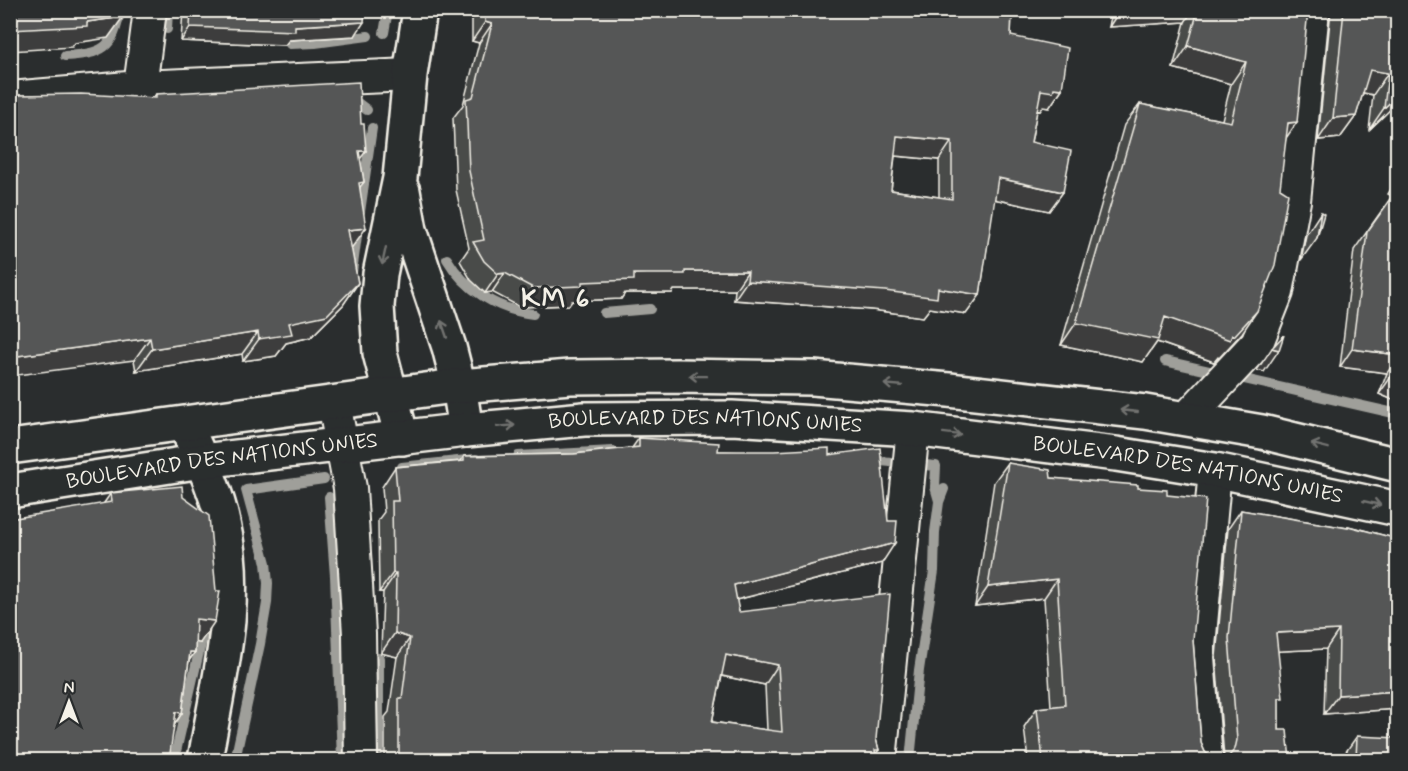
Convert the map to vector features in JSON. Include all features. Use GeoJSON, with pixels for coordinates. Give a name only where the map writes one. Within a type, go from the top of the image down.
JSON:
{"type":"FeatureCollection","features":[{"type":"Feature","properties":{"kind":"main road"},"geometry":{"type":"LineString","coordinates":[[402,438],[391,393],[384,376],[377,306],[380,274],[400,178],[410,75],[420,10]]}},
{"type":"Feature","properties":{"kind":"main road"},"geometry":{"type":"LineString","coordinates":[[400,178],[410,230],[450,346],[466,430]]}},
{"type":"Feature","properties":{"kind":"main road","name":"BOULEVARD DES NATIONS UNIES"},"geometry":{"type":"LineString","coordinates":[[10,447],[334,403],[391,393],[570,377],[677,376],[813,378],[1145,412],[1262,432],[1398,465]]}},
{"type":"Feature","properties":{"kind":"main road","name":"BOULEVARD DES NATIONS UNIES"},"geometry":{"type":"LineString","coordinates":[[10,490],[202,461],[466,430],[584,419],[732,418],[914,429],[1116,454],[1215,470],[1398,509]]}},
{"type":"Feature","properties":{"kind":"main road"},"geometry":{"type":"LineString","coordinates":[[185,424],[202,461],[223,523],[230,575],[227,627],[205,760]]}},
{"type":"Feature","properties":{"kind":"street"},"geometry":{"type":"LineString","coordinates":[[140,87],[150,10]]}},
{"type":"Feature","properties":{"kind":"street"},"geometry":{"type":"LineString","coordinates":[[1186,419],[1257,343],[1277,292],[1294,201],[1313,10]]}},
{"type":"Feature","properties":{"kind":"street"},"geometry":{"type":"LineString","coordinates":[[10,98],[140,87],[410,75]]}},
{"type":"Feature","properties":{"kind":"street"},"geometry":{"type":"LineString","coordinates":[[334,403],[350,488],[358,623],[361,760]]}},
{"type":"Feature","properties":{"kind":"street"},"geometry":{"type":"LineString","coordinates":[[880,760],[914,429]]}},
{"type":"Feature","properties":{"kind":"street"},"geometry":{"type":"LineString","coordinates":[[1206,760],[1198,657],[1215,470]]}},
{"type":"Feature","properties":{"kind":"building"},"geometry":{"type":"Polygon","coordinates":[[[10,10],[124,10],[123,17],[87,22],[87,26],[10,30],[10,10]]]}},
{"type":"Feature","properties":{"kind":"building"},"geometry":{"type":"Polygon","coordinates":[[[191,10],[365,10],[364,22],[295,26],[295,31],[190,27],[191,10]]]}},
{"type":"Feature","properties":{"kind":"building"},"geometry":{"type":"Polygon","coordinates":[[[485,10],[711,10],[745,16],[746,10],[1012,10],[1011,36],[1068,48],[1062,89],[1054,88],[1053,92],[1041,90],[1031,142],[1071,151],[1063,192],[998,178],[980,295],[938,288],[937,298],[885,291],[747,281],[748,271],[634,274],[634,280],[582,282],[582,286],[533,288],[505,273],[498,274],[484,261],[473,242],[484,240],[469,171],[466,99],[473,97],[492,24],[485,22],[485,10]],[[897,136],[891,190],[952,199],[952,141],[897,136]]]}},
{"type":"Feature","properties":{"kind":"building"},"geometry":{"type":"Polygon","coordinates":[[[1198,10],[1308,10],[1297,122],[1288,123],[1280,188],[1288,193],[1275,265],[1257,311],[1234,336],[1232,335],[1230,340],[1165,317],[1158,340],[1076,323],[1140,104],[1231,122],[1246,62],[1188,46],[1198,10]]]}},
{"type":"Feature","properties":{"kind":"building"},"geometry":{"type":"Polygon","coordinates":[[[1344,10],[1398,10],[1398,95],[1384,108],[1388,73],[1370,70],[1356,116],[1333,118],[1344,10]]]}},
{"type":"Feature","properties":{"kind":"building"},"geometry":{"type":"Polygon","coordinates":[[[359,82],[361,124],[364,124],[366,151],[359,151],[364,182],[359,183],[366,228],[348,230],[358,283],[327,315],[289,323],[292,334],[259,339],[258,332],[152,349],[150,338],[10,357],[10,106],[17,107],[18,95],[81,94],[156,98],[156,94],[359,82]]]}},
{"type":"Feature","properties":{"kind":"building"},"geometry":{"type":"Polygon","coordinates":[[[1398,189],[1398,355],[1352,349],[1367,232],[1398,189]]]}},
{"type":"Feature","properties":{"kind":"building"},"geometry":{"type":"Polygon","coordinates":[[[1321,212],[1324,214],[1317,238],[1321,212]]]}},
{"type":"Feature","properties":{"kind":"building"},"geometry":{"type":"Polygon","coordinates":[[[1284,335],[1279,350],[1272,348],[1284,335]]]}},
{"type":"Feature","properties":{"kind":"building"},"geometry":{"type":"Polygon","coordinates":[[[1398,360],[1398,379],[1391,377],[1398,360]]]}},
{"type":"Feature","properties":{"kind":"building"},"geometry":{"type":"Polygon","coordinates":[[[639,438],[719,443],[718,451],[829,448],[829,455],[880,448],[888,521],[897,521],[895,543],[734,585],[739,612],[890,594],[876,739],[879,750],[875,750],[876,760],[399,760],[399,698],[402,698],[410,638],[395,633],[396,573],[393,573],[392,501],[398,501],[395,467],[464,461],[464,456],[574,454],[639,447],[639,438]],[[726,655],[712,722],[782,732],[778,665],[726,655]]]}},
{"type":"Feature","properties":{"kind":"building"},"geometry":{"type":"Polygon","coordinates":[[[1008,463],[1050,470],[1051,478],[1138,485],[1138,488],[1167,490],[1167,495],[1206,499],[1193,640],[1201,743],[1205,752],[1212,758],[1220,759],[1229,756],[1235,749],[1237,740],[1229,638],[1241,510],[1348,528],[1348,526],[1398,539],[1398,691],[1338,695],[1339,630],[1276,633],[1283,698],[1279,698],[1279,730],[1287,730],[1290,760],[1043,760],[1037,708],[1065,705],[1057,579],[988,587],[1008,463]]]}},
{"type":"Feature","properties":{"kind":"building"},"geometry":{"type":"Polygon","coordinates":[[[182,486],[183,497],[209,516],[216,591],[220,591],[215,621],[196,619],[195,652],[190,652],[182,713],[176,712],[169,760],[10,760],[10,519],[112,502],[111,493],[182,486]]]}},
{"type":"Feature","properties":{"kind":"building"},"geometry":{"type":"Polygon","coordinates":[[[1357,736],[1398,738],[1398,760],[1356,760],[1357,736]]]}},
{"type":"Feature","properties":{"kind":"waterway"},"geometry":{"type":"LineString","coordinates":[[65,56],[97,51],[104,47],[114,33],[120,10]]}},
{"type":"Feature","properties":{"kind":"waterway"},"geometry":{"type":"LineString","coordinates":[[167,29],[168,10]]}},
{"type":"Feature","properties":{"kind":"waterway"},"geometry":{"type":"LineString","coordinates":[[384,33],[388,10]]}},
{"type":"Feature","properties":{"kind":"waterway"},"geometry":{"type":"LineString","coordinates":[[290,44],[368,36]]}},
{"type":"Feature","properties":{"kind":"waterway"},"geometry":{"type":"LineString","coordinates":[[350,97],[367,110]]}},
{"type":"Feature","properties":{"kind":"waterway"},"geometry":{"type":"LineString","coordinates":[[360,212],[372,128]]}},
{"type":"Feature","properties":{"kind":"waterway"},"geometry":{"type":"LineString","coordinates":[[352,272],[358,228]]}},
{"type":"Feature","properties":{"kind":"waterway"},"geometry":{"type":"LineString","coordinates":[[447,259],[463,280],[484,297],[507,308],[533,314]]}},
{"type":"Feature","properties":{"kind":"waterway"},"geometry":{"type":"LineString","coordinates":[[604,313],[650,309]]}},
{"type":"Feature","properties":{"kind":"waterway"},"geometry":{"type":"LineString","coordinates":[[1165,361],[1398,414]]}},
{"type":"Feature","properties":{"kind":"waterway"},"geometry":{"type":"LineString","coordinates":[[518,456],[613,451]]}},
{"type":"Feature","properties":{"kind":"waterway"},"geometry":{"type":"LineString","coordinates":[[402,467],[476,459]]}},
{"type":"Feature","properties":{"kind":"waterway"},"geometry":{"type":"LineString","coordinates":[[869,460],[936,466],[935,487],[939,501]]}},
{"type":"Feature","properties":{"kind":"waterway"},"geometry":{"type":"LineString","coordinates":[[235,760],[260,644],[268,583],[266,563],[246,490],[324,479]]}},
{"type":"Feature","properties":{"kind":"waterway"},"geometry":{"type":"LineString","coordinates":[[910,760],[919,670],[934,571],[935,532],[939,502],[944,489]]}},
{"type":"Feature","properties":{"kind":"waterway"},"geometry":{"type":"LineString","coordinates":[[329,497],[335,576],[342,760]]}},
{"type":"Feature","properties":{"kind":"waterway"},"geometry":{"type":"LineString","coordinates":[[174,760],[205,626]]}},
{"type":"Feature","properties":{"kind":"waterway"},"geometry":{"type":"LineString","coordinates":[[379,658],[379,751]]}},
{"type":"Feature","properties":{"kind":"district","name":"KM 6"},"geometry":{"type":"Point","coordinates":[556,299]}}]}
